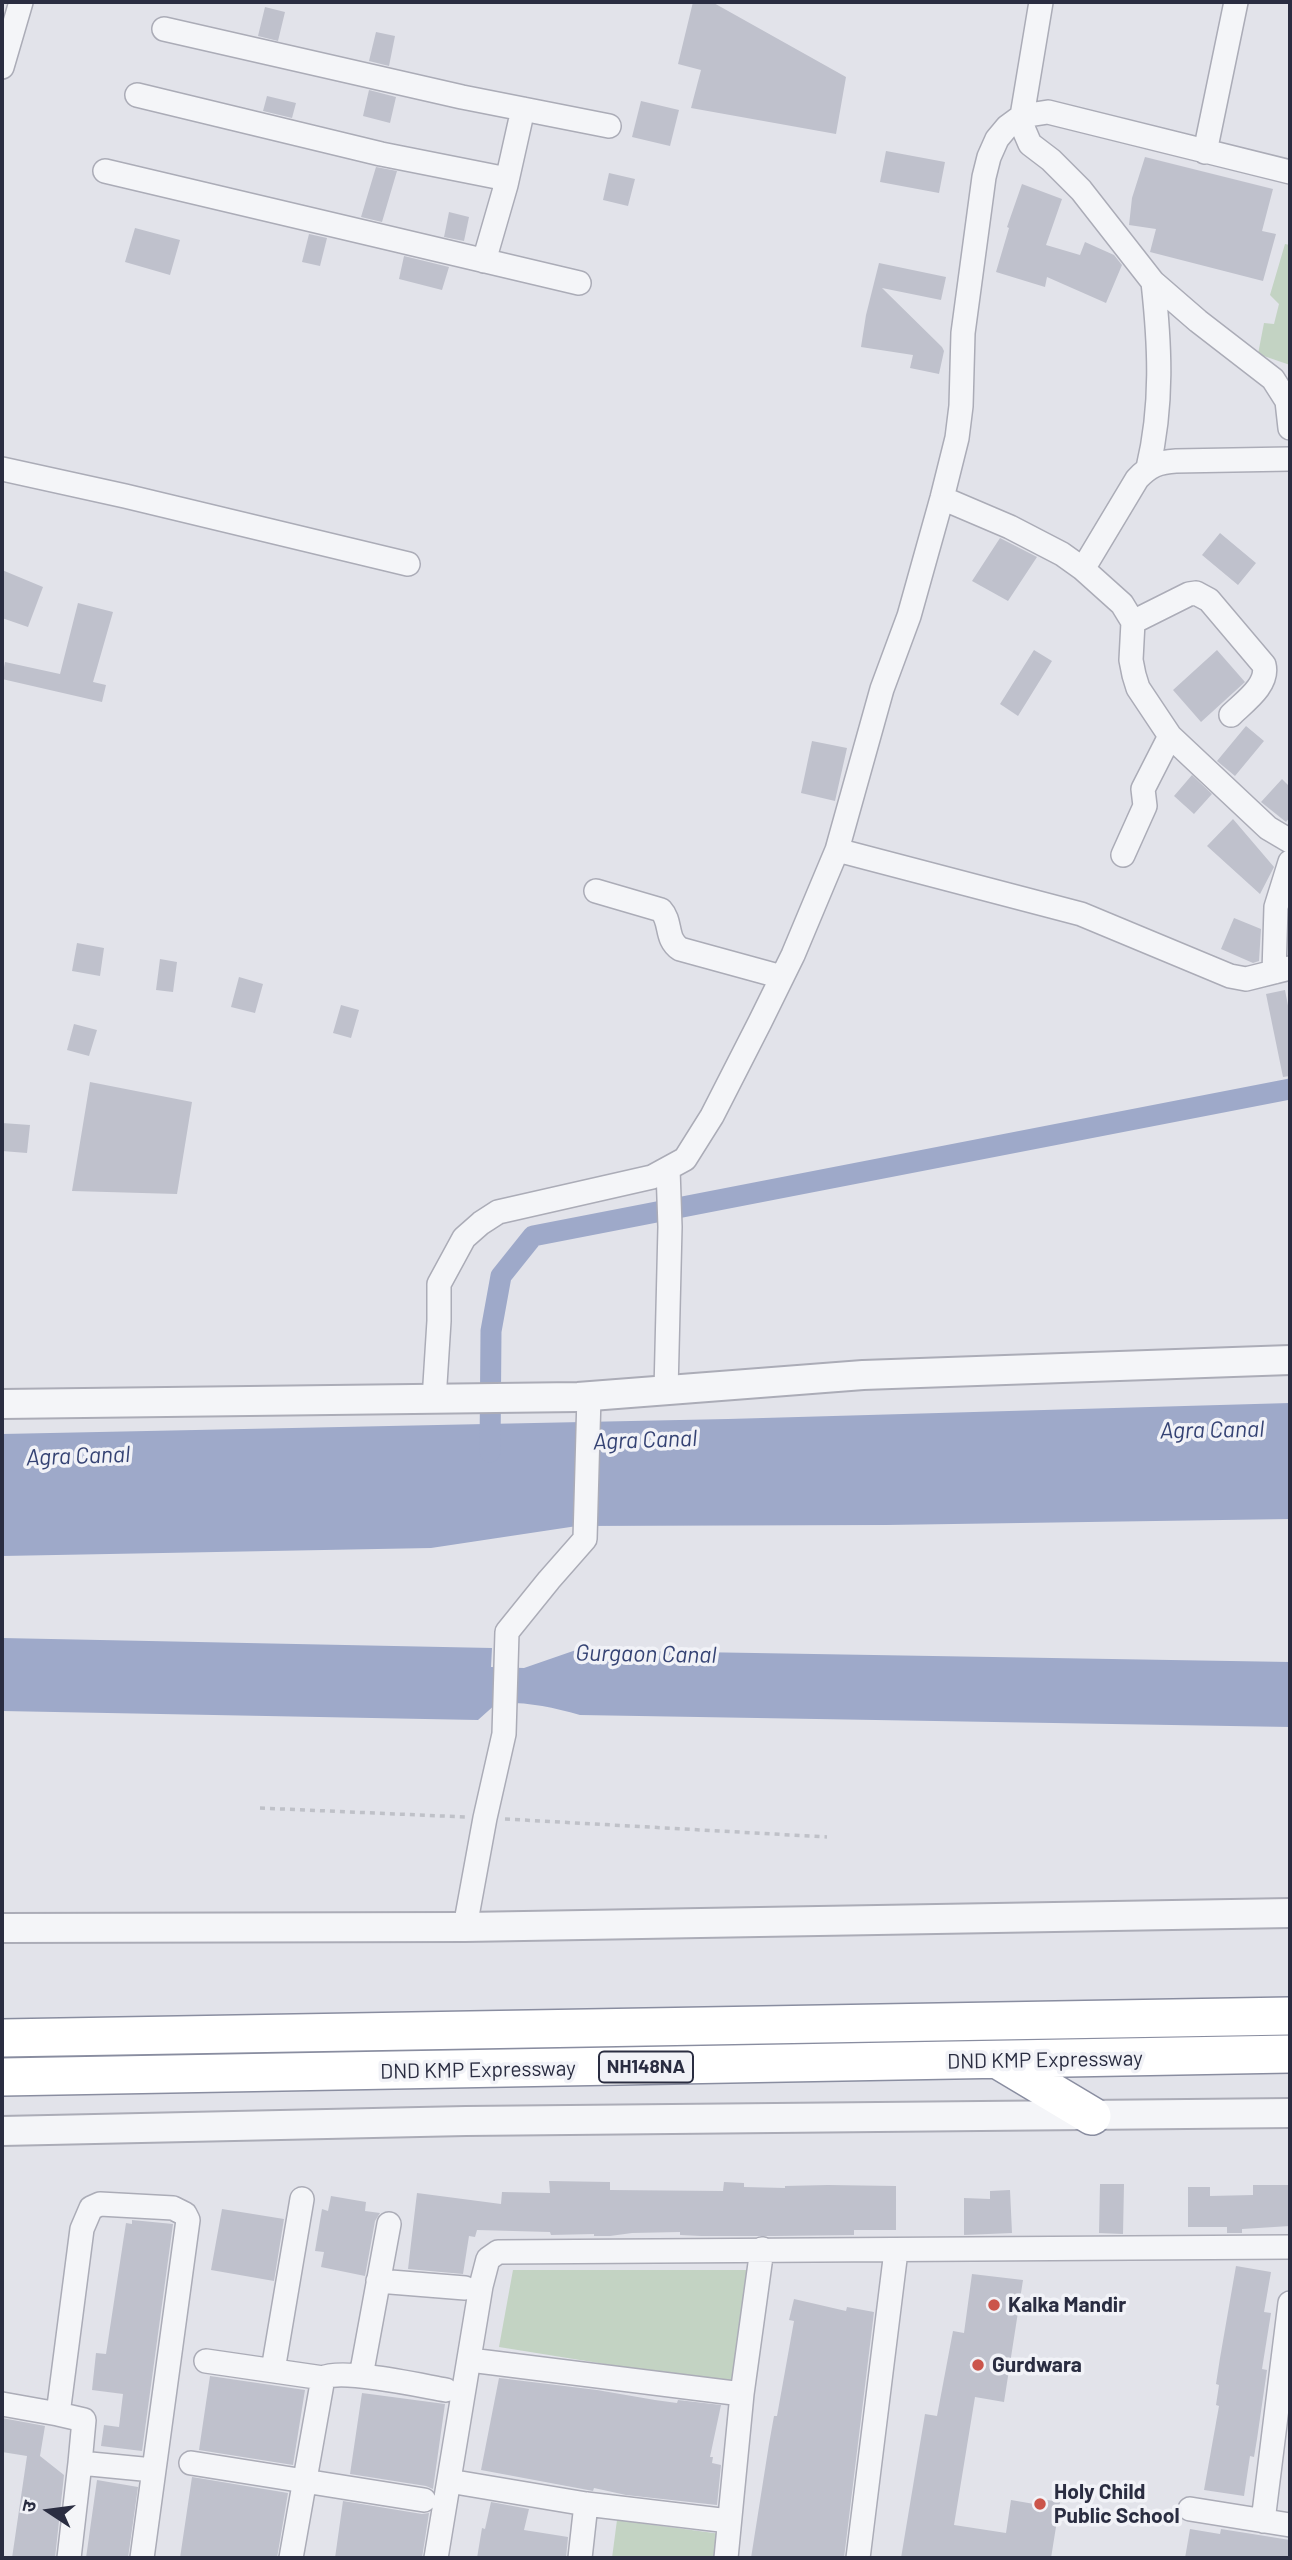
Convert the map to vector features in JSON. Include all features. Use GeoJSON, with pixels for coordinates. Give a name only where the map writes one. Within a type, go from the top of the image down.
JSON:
{"type":"FeatureCollection","features":[{"type":"Feature","properties":{"kind":"highway","name":"DND KMP Expressway"},"geometry":{"type":"LineString","coordinates":[[2,2038],[1290,2016]]}},
{"type":"Feature","properties":{"kind":"highway","name":"DND KMP Expressway"},"geometry":{"type":"LineString","coordinates":[[2,2077],[1290,2054]]}},
{"type":"Feature","properties":{"kind":"highway"},"geometry":{"type":"LineString","coordinates":[[999,2061],[1092,2116]]}},
{"type":"Feature","properties":{"kind":"street"},"geometry":{"type":"LineString","coordinates":[[2,67],[21,2]]}},
{"type":"Feature","properties":{"kind":"street"},"geometry":{"type":"LineString","coordinates":[[1041,2],[1023,116],[1024,131],[1030,144],[1065,172],[1153,282],[1273,379],[1287,401],[1290,428]]}},
{"type":"Feature","properties":{"kind":"street"},"geometry":{"type":"LineString","coordinates":[[1205,152],[1236,2]]}},
{"type":"Feature","properties":{"kind":"street"},"geometry":{"type":"LineString","coordinates":[[164,29],[389,82],[609,125]]}},
{"type":"Feature","properties":{"kind":"street"},"geometry":{"type":"LineString","coordinates":[[137,95],[381,154],[507,179]]}},
{"type":"Feature","properties":{"kind":"street"},"geometry":{"type":"LineString","coordinates":[[484,261],[523,109]]}},
{"type":"Feature","properties":{"kind":"street"},"geometry":{"type":"LineString","coordinates":[[434,1399],[439,1284],[464,1238],[498,1212],[652,1177],[685,1159],[782,977],[836,850],[882,689],[909,616],[943,498],[957,438],[961,406],[963,333],[984,177],[997,139],[1007,127],[1023,116],[1048,112],[1290,172]]}},
{"type":"Feature","properties":{"kind":"street"},"geometry":{"type":"LineString","coordinates":[[105,171],[579,283]]}},
{"type":"Feature","properties":{"kind":"street"},"geometry":{"type":"LineString","coordinates":[[1148,468],[1155,440],[1160,358],[1153,282]]}},
{"type":"Feature","properties":{"kind":"street"},"geometry":{"type":"LineString","coordinates":[[1083,569],[1138,479],[1148,468],[1160,462],[1290,459]]}},
{"type":"Feature","properties":{"kind":"street"},"geometry":{"type":"LineString","coordinates":[[2,469],[408,564]]}},
{"type":"Feature","properties":{"kind":"street"},"geometry":{"type":"LineString","coordinates":[[943,498],[1040,541],[1083,569],[1122,604],[1133,622],[1131,660],[1134,675],[1139,688],[1170,736],[1268,828],[1290,841]]}},
{"type":"Feature","properties":{"kind":"street"},"geometry":{"type":"LineString","coordinates":[[1133,622],[1189,594],[1196,593],[1209,600],[1264,665],[1264,679],[1259,687],[1231,716]]}},
{"type":"Feature","properties":{"kind":"street"},"geometry":{"type":"LineString","coordinates":[[1123,855],[1145,806],[1143,789],[1170,736]]}},
{"type":"Feature","properties":{"kind":"street"},"geometry":{"type":"LineString","coordinates":[[836,850],[1081,914],[1230,976],[1246,979],[1282,970],[1276,907],[1290,862]]}},
{"type":"Feature","properties":{"kind":"street"},"geometry":{"type":"LineString","coordinates":[[596,891],[661,910],[665,914],[670,939],[680,949],[782,977]]}},
{"type":"Feature","properties":{"kind":"street"},"geometry":{"type":"LineString","coordinates":[[666,1391],[670,1227],[668,1169]]}},
{"type":"Feature","properties":{"kind":"street"},"geometry":{"type":"LineString","coordinates":[[2,1404],[589,1396],[863,1375],[1290,1360]]}},
{"type":"Feature","properties":{"kind":"street"},"geometry":{"type":"LineString","coordinates":[[465,1927],[485,1818],[505,1734],[507,1632],[585,1539],[589,1396]]}},
{"type":"Feature","properties":{"kind":"street"},"geometry":{"type":"LineString","coordinates":[[2,1928],[465,1927],[1290,1913]]}},
{"type":"Feature","properties":{"kind":"street"},"geometry":{"type":"LineString","coordinates":[[2,2131],[466,2121],[1290,2113]]}},
{"type":"Feature","properties":{"kind":"street"},"geometry":{"type":"LineString","coordinates":[[273,2370],[302,2199]]}},
{"type":"Feature","properties":{"kind":"street"},"geometry":{"type":"LineString","coordinates":[[58,2414],[82,2229],[86,2216],[91,2208],[100,2204],[180,2210],[185,2214],[188,2227],[142,2558]]}},
{"type":"Feature","properties":{"kind":"street"},"geometry":{"type":"LineString","coordinates":[[361,2376],[388,2224]]}},
{"type":"Feature","properties":{"kind":"street"},"geometry":{"type":"LineString","coordinates":[[436,2558],[485,2268],[490,2257],[498,2252],[1290,2247]]}},
{"type":"Feature","properties":{"kind":"street"},"geometry":{"type":"LineString","coordinates":[[726,2558],[742,2394],[762,2249]]}},
{"type":"Feature","properties":{"kind":"street"},"geometry":{"type":"LineString","coordinates":[[858,2558],[896,2251]]}},
{"type":"Feature","properties":{"kind":"street"},"geometry":{"type":"LineString","coordinates":[[378,2281],[465,2288]]}},
{"type":"Feature","properties":{"kind":"street"},"geometry":{"type":"LineString","coordinates":[[1263,2521],[1285,2392],[1290,2303]]}},
{"type":"Feature","properties":{"kind":"street"},"geometry":{"type":"LineString","coordinates":[[471,2360],[742,2394]]}},
{"type":"Feature","properties":{"kind":"street"},"geometry":{"type":"LineString","coordinates":[[206,2361],[323,2378],[329,2375],[361,2376],[446,2390]]}},
{"type":"Feature","properties":{"kind":"street"},"geometry":{"type":"LineString","coordinates":[[291,2558],[323,2378]]}},
{"type":"Feature","properties":{"kind":"street"},"geometry":{"type":"LineString","coordinates":[[2,2404],[84,2420],[69,2558]]}},
{"type":"Feature","properties":{"kind":"street"},"geometry":{"type":"LineString","coordinates":[[79,2463],[153,2470]]}},
{"type":"Feature","properties":{"kind":"street"},"geometry":{"type":"LineString","coordinates":[[191,2463],[424,2500]]}},
{"type":"Feature","properties":{"kind":"street"},"geometry":{"type":"LineString","coordinates":[[449,2481],[586,2504],[729,2521]]}},
{"type":"Feature","properties":{"kind":"street"},"geometry":{"type":"LineString","coordinates":[[580,2558],[586,2504]]}},
{"type":"Feature","properties":{"kind":"street"},"geometry":{"type":"LineString","coordinates":[[1190,2509],[1290,2525]]}},
{"type":"Feature","properties":{"kind":"path"},"geometry":{"type":"LineString","coordinates":[[260,1808],[827,1837]]}},
{"type":"Feature","properties":{"kind":"green space"},"geometry":{"type":"Polygon","coordinates":[[[1285,244],[1290,245],[1290,365],[1258,354],[1264,323],[1274,324],[1279,304],[1270,295],[1285,244]]]}},
{"type":"Feature","properties":{"kind":"green space"},"geometry":{"type":"Polygon","coordinates":[[[513,2270],[752,2270],[736,2385],[499,2347],[513,2270]]]}},
{"type":"Feature","properties":{"kind":"green space"},"geometry":{"type":"Polygon","coordinates":[[[617,2520],[721,2534],[718,2558],[612,2558],[617,2520]]]}},
{"type":"Feature","properties":{"kind":"water","name":"Agra Canal"},"geometry":{"type":"Polygon","coordinates":[[[1290,1403],[1290,1519],[577,1526],[431,1548],[2,1556],[2,1434],[728,1419],[1290,1403]]]}},
{"type":"Feature","properties":{"kind":"water","name":"Gurgaon Canal"},"geometry":{"type":"Polygon","coordinates":[[[2,1638],[492,1648],[491,1667],[524,1668],[576,1650],[1290,1662],[1290,1727],[580,1715],[539,1706],[508,1703],[497,1703],[478,1720],[2,1711],[2,1638]]]}},
{"type":"Feature","properties":{"kind":"building"},"geometry":{"type":"Polygon","coordinates":[[[693,2],[712,2],[846,77],[836,134],[691,108],[701,70],[678,64],[693,2]]]}},
{"type":"Feature","properties":{"kind":"building"},"geometry":{"type":"Polygon","coordinates":[[[265,7],[285,12],[278,41],[258,36],[265,7]]]}},
{"type":"Feature","properties":{"kind":"building"},"geometry":{"type":"Polygon","coordinates":[[[376,32],[395,36],[389,66],[369,61],[376,32]]]}},
{"type":"Feature","properties":{"kind":"building"},"geometry":{"type":"Polygon","coordinates":[[[369,90],[396,97],[390,123],[363,116],[369,90]]]}},
{"type":"Feature","properties":{"kind":"building"},"geometry":{"type":"Polygon","coordinates":[[[267,96],[296,103],[292,118],[263,111],[267,96]]]}},
{"type":"Feature","properties":{"kind":"building"},"geometry":{"type":"Polygon","coordinates":[[[641,101],[679,110],[670,146],[632,137],[641,101]]]}},
{"type":"Feature","properties":{"kind":"building"},"geometry":{"type":"Polygon","coordinates":[[[886,151],[945,162],[939,193],[880,182],[886,151]]]}},
{"type":"Feature","properties":{"kind":"building"},"geometry":{"type":"Polygon","coordinates":[[[1145,157],[1273,189],[1262,231],[1276,234],[1263,281],[1150,252],[1156,229],[1129,225],[1132,198],[1145,157]]]}},
{"type":"Feature","properties":{"kind":"building"},"geometry":{"type":"Polygon","coordinates":[[[376,167],[397,171],[382,222],[361,217],[376,167]]]}},
{"type":"Feature","properties":{"kind":"building"},"geometry":{"type":"Polygon","coordinates":[[[609,173],[635,179],[628,206],[603,200],[609,173]]]}},
{"type":"Feature","properties":{"kind":"building"},"geometry":{"type":"Polygon","coordinates":[[[1022,184],[1062,199],[1046,245],[1080,255],[1085,242],[1114,255],[1122,265],[1106,303],[1047,277],[1045,287],[996,272],[1009,228],[1007,227],[1022,184]]]}},
{"type":"Feature","properties":{"kind":"building"},"geometry":{"type":"Polygon","coordinates":[[[449,212],[469,217],[464,241],[444,237],[449,212]]]}},
{"type":"Feature","properties":{"kind":"building"},"geometry":{"type":"Polygon","coordinates":[[[135,228],[180,240],[170,275],[125,262],[135,228]]]}},
{"type":"Feature","properties":{"kind":"building"},"geometry":{"type":"Polygon","coordinates":[[[309,234],[327,238],[320,266],[302,262],[309,234]]]}},
{"type":"Feature","properties":{"kind":"building"},"geometry":{"type":"Polygon","coordinates":[[[404,256],[449,267],[442,290],[399,279],[404,256]]]}},
{"type":"Feature","properties":{"kind":"building"},"geometry":{"type":"Polygon","coordinates":[[[879,263],[946,277],[941,300],[882,288],[942,347],[944,351],[939,374],[910,368],[913,355],[861,347],[879,263]]]}},
{"type":"Feature","properties":{"kind":"building"},"geometry":{"type":"Polygon","coordinates":[[[1220,533],[1256,563],[1238,585],[1202,555],[1220,533]]]}},
{"type":"Feature","properties":{"kind":"building"},"geometry":{"type":"Polygon","coordinates":[[[1000,538],[1037,557],[1008,601],[972,581],[1000,538]]]}},
{"type":"Feature","properties":{"kind":"building"},"geometry":{"type":"Polygon","coordinates":[[[2,570],[43,587],[28,627],[2,618],[2,570]]]}},
{"type":"Feature","properties":{"kind":"building"},"geometry":{"type":"Polygon","coordinates":[[[78,603],[113,612],[93,682],[106,685],[102,702],[2,679],[5,662],[60,674],[78,603]]]}},
{"type":"Feature","properties":{"kind":"building"},"geometry":{"type":"Polygon","coordinates":[[[1034,650],[1052,661],[1018,716],[1000,704],[1034,650]]]}},
{"type":"Feature","properties":{"kind":"building"},"geometry":{"type":"Polygon","coordinates":[[[1217,650],[1245,682],[1201,722],[1173,690],[1217,650]]]}},
{"type":"Feature","properties":{"kind":"building"},"geometry":{"type":"Polygon","coordinates":[[[1246,726],[1264,741],[1235,776],[1217,761],[1246,726]]]}},
{"type":"Feature","properties":{"kind":"building"},"geometry":{"type":"Polygon","coordinates":[[[812,741],[847,748],[835,801],[801,793],[812,741]]]}},
{"type":"Feature","properties":{"kind":"building"},"geometry":{"type":"Polygon","coordinates":[[[1192,775],[1212,794],[1194,814],[1174,796],[1192,775]]]}},
{"type":"Feature","properties":{"kind":"building"},"geometry":{"type":"Polygon","coordinates":[[[1282,779],[1290,787],[1290,817],[1286,822],[1261,802],[1282,779]]]}},
{"type":"Feature","properties":{"kind":"building"},"geometry":{"type":"Polygon","coordinates":[[[1233,819],[1274,867],[1260,894],[1207,846],[1233,819]]]}},
{"type":"Feature","properties":{"kind":"building"},"geometry":{"type":"Polygon","coordinates":[[[1234,918],[1261,929],[1259,961],[1253,963],[1221,949],[1234,918]]]}},
{"type":"Feature","properties":{"kind":"building"},"geometry":{"type":"Polygon","coordinates":[[[77,943],[104,948],[100,976],[72,971],[77,943]]]}},
{"type":"Feature","properties":{"kind":"building"},"geometry":{"type":"Polygon","coordinates":[[[160,959],[177,962],[173,992],[156,990],[160,959]]]}},
{"type":"Feature","properties":{"kind":"building"},"geometry":{"type":"Polygon","coordinates":[[[239,977],[263,984],[255,1013],[231,1007],[239,977]]]}},
{"type":"Feature","properties":{"kind":"building"},"geometry":{"type":"Polygon","coordinates":[[[1285,990],[1290,1016],[1290,1076],[1283,1077],[1266,994],[1285,990]]]}},
{"type":"Feature","properties":{"kind":"building"},"geometry":{"type":"Polygon","coordinates":[[[341,1005],[359,1010],[351,1038],[333,1033],[341,1005]]]}},
{"type":"Feature","properties":{"kind":"building"},"geometry":{"type":"Polygon","coordinates":[[[74,1024],[97,1030],[89,1056],[67,1050],[74,1024]]]}},
{"type":"Feature","properties":{"kind":"building"},"geometry":{"type":"Polygon","coordinates":[[[90,1082],[192,1102],[177,1194],[72,1191],[90,1082]]]}},
{"type":"Feature","properties":{"kind":"building"},"geometry":{"type":"Polygon","coordinates":[[[2,1123],[30,1125],[27,1153],[2,1151],[2,1123]]]}},
{"type":"Feature","properties":{"kind":"building"},"geometry":{"type":"Polygon","coordinates":[[[549,2181],[610,2182],[610,2190],[723,2191],[724,2182],[744,2183],[744,2187],[785,2188],[828,2185],[896,2186],[896,2230],[854,2230],[854,2235],[701,2236],[680,2235],[680,2232],[594,2236],[477,2230],[475,2237],[469,2236],[463,2274],[408,2269],[417,2193],[501,2204],[502,2192],[550,2193],[549,2181]]]}},
{"type":"Feature","properties":{"kind":"building"},"geometry":{"type":"Polygon","coordinates":[[[1100,2184],[1124,2184],[1123,2234],[1099,2233],[1100,2184]]]}},
{"type":"Feature","properties":{"kind":"building"},"geometry":{"type":"Polygon","coordinates":[[[1253,2185],[1290,2185],[1290,2226],[1242,2229],[1242,2233],[1227,2233],[1227,2227],[1188,2227],[1188,2187],[1210,2187],[1210,2196],[1253,2195],[1253,2185]]]}},
{"type":"Feature","properties":{"kind":"building"},"geometry":{"type":"Polygon","coordinates":[[[1010,2190],[1012,2233],[964,2235],[964,2198],[990,2199],[990,2191],[1010,2190]]]}},
{"type":"Feature","properties":{"kind":"building"},"geometry":{"type":"Polygon","coordinates":[[[331,2196],[366,2202],[365,2211],[380,2213],[375,2221],[365,2276],[321,2267],[324,2252],[315,2251],[322,2209],[328,2211],[331,2196]]]}},
{"type":"Feature","properties":{"kind":"building"},"geometry":{"type":"Polygon","coordinates":[[[222,2209],[284,2219],[274,2281],[211,2270],[222,2209]]]}},
{"type":"Feature","properties":{"kind":"building"},"geometry":{"type":"Polygon","coordinates":[[[132,2220],[173,2224],[142,2451],[101,2446],[104,2425],[119,2427],[123,2394],[92,2390],[96,2353],[106,2354],[126,2223],[132,2224],[132,2220]]]}},
{"type":"Feature","properties":{"kind":"building"},"geometry":{"type":"Polygon","coordinates":[[[1236,2266],[1271,2272],[1264,2312],[1271,2313],[1262,2369],[1267,2370],[1254,2457],[1250,2456],[1244,2496],[1204,2490],[1219,2406],[1216,2405],[1219,2385],[1216,2384],[1236,2266]]]}},
{"type":"Feature","properties":{"kind":"building"},"geometry":{"type":"Polygon","coordinates":[[[972,2274],[1023,2280],[1004,2402],[975,2397],[954,2525],[1006,2533],[1011,2500],[1040,2505],[1041,2499],[1060,2502],[1051,2558],[901,2558],[925,2414],[937,2416],[953,2331],[964,2333],[972,2274]]]}},
{"type":"Feature","properties":{"kind":"building"},"geometry":{"type":"Polygon","coordinates":[[[794,2299],[846,2311],[847,2307],[874,2312],[844,2558],[751,2558],[774,2416],[777,2416],[794,2321],[789,2320],[794,2299]]]}},
{"type":"Feature","properties":{"kind":"building"},"geometry":{"type":"Polygon","coordinates":[[[210,2376],[305,2390],[293,2465],[199,2450],[210,2376]]]}},
{"type":"Feature","properties":{"kind":"building"},"geometry":{"type":"Polygon","coordinates":[[[499,2378],[677,2403],[678,2400],[721,2405],[710,2457],[713,2457],[712,2463],[721,2465],[717,2505],[626,2495],[594,2488],[593,2491],[481,2470],[499,2378]]]}},
{"type":"Feature","properties":{"kind":"building"},"geometry":{"type":"Polygon","coordinates":[[[362,2393],[445,2404],[433,2489],[350,2474],[362,2393]]]}},
{"type":"Feature","properties":{"kind":"building"},"geometry":{"type":"Polygon","coordinates":[[[2,2418],[45,2426],[40,2456],[64,2475],[55,2558],[12,2558],[27,2456],[2,2452],[2,2418]]]}},
{"type":"Feature","properties":{"kind":"building"},"geometry":{"type":"Polygon","coordinates":[[[192,2477],[288,2493],[277,2558],[180,2558],[192,2477]]]}},
{"type":"Feature","properties":{"kind":"building"},"geometry":{"type":"Polygon","coordinates":[[[97,2480],[138,2487],[128,2558],[86,2558],[97,2480]]]}},
{"type":"Feature","properties":{"kind":"building"},"geometry":{"type":"Polygon","coordinates":[[[343,2501],[429,2513],[422,2558],[335,2558],[343,2501]]]}},
{"type":"Feature","properties":{"kind":"building"},"geometry":{"type":"Polygon","coordinates":[[[491,2502],[529,2509],[524,2530],[568,2537],[566,2558],[477,2558],[482,2528],[485,2529],[491,2502]]]}},
{"type":"Feature","properties":{"kind":"building"},"geometry":{"type":"Polygon","coordinates":[[[1190,2529],[1220,2534],[1221,2529],[1290,2540],[1290,2558],[1185,2558],[1190,2529]]]}},
{"type":"Feature","properties":{"kind":"waterway"},"geometry":{"type":"LineString","coordinates":[[490,1452],[491,1331],[501,1276],[533,1236],[1290,1089]]}},
{"type":"Feature","properties":{"kind":"place","name":"Kalka Mandir"},"geometry":{"type":"Point","coordinates":[994,2305]}},
{"type":"Feature","properties":{"kind":"place","name":"Gurdwara"},"geometry":{"type":"Point","coordinates":[978,2365]}},
{"type":"Feature","properties":{"kind":"place","name":"Holy Child Public School"},"geometry":{"type":"Point","coordinates":[1040,2504]}}]}
